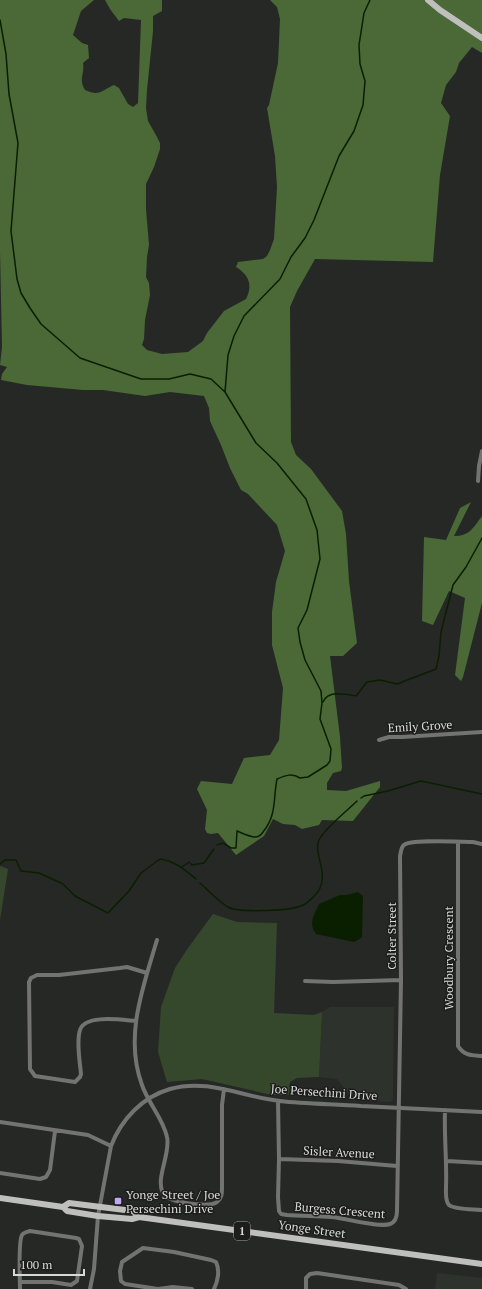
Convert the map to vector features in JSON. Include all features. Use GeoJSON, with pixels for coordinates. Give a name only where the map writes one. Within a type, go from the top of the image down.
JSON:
{"type":"FeatureCollection","features":[{"type":"Feature","properties":{"kind":"main road"},"geometry":{"type":"LineString","coordinates":[[428,0],[440,10],[482,38]]}},
{"type":"Feature","properties":{"kind":"main road","name":"Yonge Street"},"geometry":{"type":"LineString","coordinates":[[0,1198],[63,1207],[67,1211],[98,1216],[132,1219],[139,1217],[482,1264]]}},
{"type":"Feature","properties":{"kind":"main road","name":"Yonge Street"},"geometry":{"type":"LineString","coordinates":[[63,1207],[69,1203],[133,1211],[139,1217]]}},
{"type":"Feature","properties":{"kind":"street"},"geometry":{"type":"LineString","coordinates":[[478,481],[482,450]]}},
{"type":"Feature","properties":{"kind":"street","name":"Emily Grove"},"geometry":{"type":"LineString","coordinates":[[379,740],[391,737],[482,732]]}},
{"type":"Feature","properties":{"kind":"street","name":"Colter Street"},"geometry":{"type":"LineString","coordinates":[[398,1108],[401,980],[400,856],[405,844],[415,841],[473,842],[482,844]]}},
{"type":"Feature","properties":{"kind":"street","name":"Woodbury Crescent"},"geometry":{"type":"LineString","coordinates":[[458,842],[458,1046],[461,1052],[482,1056]]}},
{"type":"Feature","properties":{"kind":"street"},"geometry":{"type":"LineString","coordinates":[[157,940],[142,987],[136,1021],[135,1052],[139,1077],[148,1099],[163,1125],[168,1138],[167,1154],[161,1179],[163,1194],[173,1200],[210,1205],[221,1198],[222,1111],[224,1089]]}},
{"type":"Feature","properties":{"kind":"street"},"geometry":{"type":"LineString","coordinates":[[136,1021],[98,1019],[87,1021],[83,1024],[79,1032],[81,1074],[75,1082],[35,1076],[30,1069],[29,982],[31,978],[37,975],[127,968],[147,973]]}},
{"type":"Feature","properties":{"kind":"street"},"geometry":{"type":"LineString","coordinates":[[305,981],[333,982],[401,980]]}},
{"type":"Feature","properties":{"kind":"street","name":"Joe Persechini Drive"},"geometry":{"type":"LineString","coordinates":[[90,1289],[94,1269],[98,1216],[114,1137],[134,1110],[148,1099],[159,1093],[182,1086],[207,1086],[278,1101],[482,1112]]}},
{"type":"Feature","properties":{"kind":"street","name":"Burgess Crescent"},"geometry":{"type":"LineString","coordinates":[[278,1101],[279,1211],[282,1214],[287,1215],[330,1217],[388,1225],[393,1223],[397,1218],[398,1108]]}},
{"type":"Feature","properties":{"kind":"street"},"geometry":{"type":"LineString","coordinates":[[445,1110],[447,1203],[456,1208],[482,1210]]}},
{"type":"Feature","properties":{"kind":"street"},"geometry":{"type":"LineString","coordinates":[[0,1122],[88,1135],[111,1146]]}},
{"type":"Feature","properties":{"kind":"street"},"geometry":{"type":"LineString","coordinates":[[0,1173],[40,1179],[46,1177],[50,1170],[55,1130]]}},
{"type":"Feature","properties":{"kind":"street","name":"Sisler Avenue"},"geometry":{"type":"LineString","coordinates":[[279,1159],[338,1161],[397,1166]]}},
{"type":"Feature","properties":{"kind":"street"},"geometry":{"type":"LineString","coordinates":[[447,1161],[482,1163]]}},
{"type":"Feature","properties":{"kind":"street"},"geometry":{"type":"LineString","coordinates":[[20,1282],[52,1282],[71,1285],[77,1281],[82,1246],[79,1240],[76,1238],[30,1231],[24,1233],[21,1240],[20,1282],[20,1289]]}},
{"type":"Feature","properties":{"kind":"street"},"geometry":{"type":"LineString","coordinates":[[192,1289],[173,1287],[158,1289],[125,1284],[121,1281],[120,1271],[122,1262],[143,1248],[174,1252],[211,1260],[216,1262],[219,1268],[217,1283],[214,1289]]}},
{"type":"Feature","properties":{"kind":"street"},"geometry":{"type":"LineString","coordinates":[[306,1289],[306,1278],[310,1274],[399,1285],[406,1289]]}},
{"type":"Feature","properties":{"kind":"shaded area"},"geometry":{"type":"Polygon","coordinates":[[[0,0],[94,0],[81,11],[73,35],[82,43],[88,45],[89,58],[83,63],[83,86],[85,90],[98,93],[114,85],[119,88],[128,104],[133,107],[138,103],[141,20],[124,18],[119,21],[105,0],[162,0],[162,11],[153,16],[153,31],[147,90],[146,108],[148,121],[160,143],[160,149],[146,184],[146,209],[149,245],[146,277],[149,283],[150,295],[142,345],[147,350],[162,354],[188,352],[203,341],[207,333],[224,311],[246,299],[249,285],[247,277],[236,267],[238,262],[263,259],[267,256],[274,239],[277,187],[275,156],[267,108],[269,105],[278,63],[280,19],[277,7],[270,0],[482,0],[482,53],[472,47],[459,63],[456,72],[446,85],[441,103],[450,116],[440,175],[433,262],[315,259],[290,307],[291,442],[296,455],[311,469],[342,511],[346,534],[349,581],[357,643],[343,656],[330,656],[340,737],[342,768],[341,771],[333,773],[327,783],[327,790],[346,791],[380,781],[380,787],[353,821],[322,820],[319,825],[302,829],[295,825],[283,824],[273,819],[264,836],[236,855],[218,833],[207,833],[205,829],[207,810],[197,789],[201,781],[232,784],[244,758],[270,755],[279,740],[283,688],[272,645],[272,612],[276,582],[285,551],[277,525],[248,494],[241,490],[210,421],[209,408],[204,396],[170,392],[145,396],[103,390],[83,390],[27,385],[1,380],[2,374],[7,367],[0,365],[2,347],[0,251],[0,0]]]}},
{"type":"Feature","properties":{"kind":"shaded area"},"geometry":{"type":"Polygon","coordinates":[[[471,502],[454,536],[468,533],[482,516],[482,603],[461,681],[455,675],[465,598],[449,591],[433,625],[422,621],[424,537],[446,540],[460,508],[471,502]]]}},
{"type":"Feature","properties":{"kind":"shaded area"},"geometry":{"type":"Polygon","coordinates":[[[0,866],[8,869],[0,920],[0,866]]]}},
{"type":"Feature","properties":{"kind":"shaded area"},"geometry":{"type":"Polygon","coordinates":[[[358,892],[363,896],[362,937],[354,942],[316,934],[312,923],[319,904],[340,895],[358,892]]]}},
{"type":"Feature","properties":{"kind":"shaded area"},"geometry":{"type":"Polygon","coordinates":[[[213,914],[237,922],[277,923],[274,1013],[314,1015],[322,1012],[319,1077],[297,1078],[290,1082],[289,1095],[272,1095],[202,1079],[167,1082],[158,1052],[161,1007],[175,968],[213,914]]]}},
{"type":"Feature","properties":{"kind":"shaded area"},"geometry":{"type":"Polygon","coordinates":[[[330,1007],[394,1007],[393,1099],[390,1102],[349,1100],[349,1094],[337,1079],[319,1077],[322,1012],[330,1007]]]}},
{"type":"Feature","properties":{"kind":"shaded area"},"geometry":{"type":"Polygon","coordinates":[[[437,1273],[482,1278],[482,1289],[435,1289],[437,1273]]]}},
{"type":"Feature","properties":{"kind":"waterway"},"geometry":{"type":"LineString","coordinates":[[225,392],[228,355],[234,336],[244,316],[280,279],[291,257],[305,238],[314,220],[339,156],[354,131],[363,105],[365,81],[360,64],[359,45],[364,13],[370,0]]}},
{"type":"Feature","properties":{"kind":"waterway"},"geometry":{"type":"LineString","coordinates":[[0,20],[6,54],[9,94],[18,143],[11,231],[17,279],[21,293],[30,308],[41,324],[80,358],[141,379],[169,379],[190,374],[211,379],[225,392],[256,443],[277,463],[306,499],[317,530],[320,559],[307,610],[298,628],[305,660],[321,691],[322,703],[320,719],[331,749],[330,761],[327,765],[308,777],[300,778],[294,775],[289,775],[277,779],[273,813],[271,819],[260,836],[253,837],[237,831],[236,848],[231,848],[223,843],[217,845]]}},
{"type":"Feature","properties":{"kind":"waterway"},"geometry":{"type":"LineString","coordinates":[[323,702],[325,698],[333,694],[356,696],[367,682],[380,680],[397,684],[436,669],[439,656],[441,632],[453,585],[466,567],[482,538]]}},
{"type":"Feature","properties":{"kind":"waterway"},"geometry":{"type":"LineString","coordinates":[[361,798],[421,781],[482,794]]}},
{"type":"Feature","properties":{"kind":"waterway"},"geometry":{"type":"LineString","coordinates":[[200,883],[221,902],[234,909],[253,911],[278,910],[303,905],[317,892],[322,882],[322,869],[318,850],[319,840],[331,825],[357,801]]}},
{"type":"Feature","properties":{"kind":"waterway"},"geometry":{"type":"LineString","coordinates":[[182,867],[189,862],[192,865],[204,863],[214,849]]}},
{"type":"Feature","properties":{"kind":"waterway"},"geometry":{"type":"LineString","coordinates":[[0,864],[5,860],[16,860],[21,871],[39,873],[63,884],[75,896],[108,913],[129,891],[141,873],[160,859],[175,864],[196,879]]}},
{"type":"Feature","properties":{"kind":"place","name":"Yonge Street / Joe Persechini Drive"},"geometry":{"type":"Point","coordinates":[118,1201]}}]}
